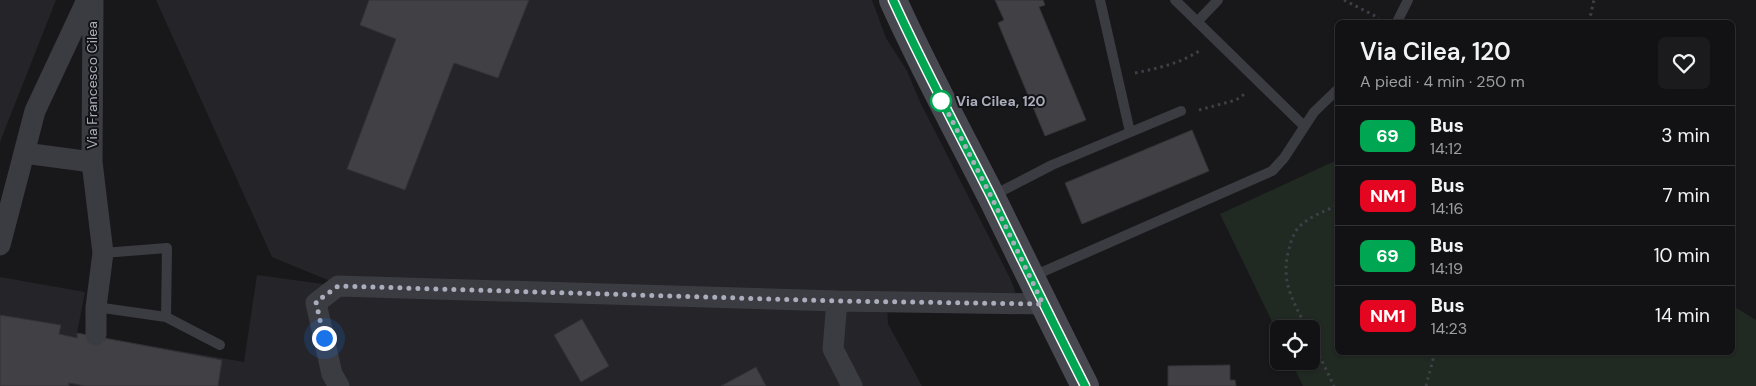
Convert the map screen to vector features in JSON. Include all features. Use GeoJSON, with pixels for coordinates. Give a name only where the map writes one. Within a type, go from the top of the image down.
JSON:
{"type":"FeatureCollection","features":[{"type":"Feature","properties":{"kind":"street","name":"Via Francesco Cilea"},"geometry":{"type":"LineString","coordinates":[[0,245],[35,110],[87,0]]}},
{"type":"Feature","properties":{"kind":"street","name":"Via Francesco Cilea"},"geometry":{"type":"LineString","coordinates":[[24,153],[92,162],[93,0]]}},
{"type":"Feature","properties":{"kind":"street"},"geometry":{"type":"LineString","coordinates":[[892,0],[1085,386]]}},
{"type":"Feature","properties":{"kind":"street"},"geometry":{"type":"LineString","coordinates":[[92,162],[103,253],[96,307],[96,335]]}},
{"type":"Feature","properties":{"kind":"street"},"geometry":{"type":"LineString","coordinates":[[339,386],[332,374],[316,302],[338,286],[837,301],[1043,304]]}},
{"type":"Feature","properties":{"kind":"street"},"geometry":{"type":"LineString","coordinates":[[837,301],[833,349],[852,386]]}},
{"type":"Feature","properties":{"kind":"lane"},"geometry":{"type":"LineString","coordinates":[[1100,0],[1130,132]]}},
{"type":"Feature","properties":{"kind":"lane"},"geometry":{"type":"LineString","coordinates":[[1174,0],[1304,126]]}},
{"type":"Feature","properties":{"kind":"lane"},"geometry":{"type":"LineString","coordinates":[[1197,22],[1218,0]]}},
{"type":"Feature","properties":{"kind":"lane"},"geometry":{"type":"LineString","coordinates":[[1398,20],[1408,0]]}},
{"type":"Feature","properties":{"kind":"lane"},"geometry":{"type":"LineString","coordinates":[[1030,278],[1272,171],[1284,158],[1314,112],[1335,92]]}},
{"type":"Feature","properties":{"kind":"lane"},"geometry":{"type":"LineString","coordinates":[[991,196],[1052,165],[1181,111]]}},
{"type":"Feature","properties":{"kind":"lane"},"geometry":{"type":"LineString","coordinates":[[103,253],[167,248],[166,317]]}},
{"type":"Feature","properties":{"kind":"lane"},"geometry":{"type":"LineString","coordinates":[[96,307],[166,317],[220,345]]}},
{"type":"Feature","properties":{"kind":"path"},"geometry":{"type":"LineString","coordinates":[[1344,0],[1384,20]]}},
{"type":"Feature","properties":{"kind":"path"},"geometry":{"type":"LineString","coordinates":[[1589,20],[1594,0]]}},
{"type":"Feature","properties":{"kind":"path"},"geometry":{"type":"LineString","coordinates":[[1117,76],[1154,69],[1183,60],[1201,50],[1214,38]]}},
{"type":"Feature","properties":{"kind":"path"},"geometry":{"type":"LineString","coordinates":[[1181,111],[1191,112],[1236,100],[1244,95],[1257,81]]}},
{"type":"Feature","properties":{"kind":"path"},"geometry":{"type":"LineString","coordinates":[[1302,320],[1288,291],[1285,276],[1285,263],[1292,239],[1299,226],[1335,207]]}},
{"type":"Feature","properties":{"kind":"path"},"geometry":{"type":"LineString","coordinates":[[1426,386],[1434,355]]}},
{"type":"Feature","properties":{"kind":"path"},"geometry":{"type":"LineString","coordinates":[[1320,357],[1334,386]]}},
{"type":"Feature","properties":{"kind":"shaded area"},"geometry":{"type":"Polygon","coordinates":[[[0,0],[56,0],[0,142],[0,0]]]}},
{"type":"Feature","properties":{"kind":"shaded area"},"geometry":{"type":"Polygon","coordinates":[[[156,0],[872,0],[886,38],[907,71],[920,102],[1010,278],[1019,301],[335,283],[272,257],[156,0]]]}},
{"type":"Feature","properties":{"kind":"shaded area"},"geometry":{"type":"Polygon","coordinates":[[[1335,161],[1335,355],[1735,355],[1735,307],[1756,320],[1756,386],[1303,386],[1295,370],[1320,370],[1320,320],[1271,320],[1220,214],[1335,161]]]}},
{"type":"Feature","properties":{"kind":"shaded area"},"geometry":{"type":"Polygon","coordinates":[[[257,275],[338,286],[887,302],[888,324],[922,386],[0,386],[0,277],[85,292],[77,333],[244,362],[257,275]]]}},
{"type":"Feature","properties":{"kind":"building"},"geometry":{"type":"Polygon","coordinates":[[[369,0],[529,0],[498,78],[454,63],[405,190],[347,169],[396,39],[360,25],[369,0]]]}},
{"type":"Feature","properties":{"kind":"building"},"geometry":{"type":"Polygon","coordinates":[[[995,0],[1043,0],[1045,5],[1039,7],[1086,120],[1045,136],[998,23],[1004,20],[995,0]]]}},
{"type":"Feature","properties":{"kind":"building"},"geometry":{"type":"Polygon","coordinates":[[[1192,130],[1209,171],[1082,224],[1065,183],[1192,130]]]}},
{"type":"Feature","properties":{"kind":"building"},"geometry":{"type":"Polygon","coordinates":[[[0,315],[61,325],[59,334],[77,338],[77,333],[222,360],[218,386],[85,386],[69,383],[69,386],[0,386],[0,315]]]}},
{"type":"Feature","properties":{"kind":"building"},"geometry":{"type":"Polygon","coordinates":[[[582,319],[609,366],[581,382],[554,335],[582,319]]]}},
{"type":"Feature","properties":{"kind":"building"},"geometry":{"type":"Polygon","coordinates":[[[1230,365],[1230,380],[1235,380],[1236,386],[1168,386],[1168,366],[1230,365]]]}},
{"type":"Feature","properties":{"kind":"building"},"geometry":{"type":"Polygon","coordinates":[[[756,367],[766,386],[721,386],[756,367]]]}},
{"type":"Feature","properties":{"kind":"bus line","name":"69"},"geometry":{"type":"LineString","coordinates":[[893,0],[1085,386]]}},
{"type":"Feature","properties":{"kind":"place","name":"Via Cilea, 120"},"geometry":{"type":"Point","coordinates":[941,101]}},
{"type":"Feature","properties":{"kind":"route"},"geometry":{"type":"LineString","coordinates":[[324,338],[316,302],[338,286],[837,301],[1043,304],[991,196],[940,97],[941,101]]}}]}
